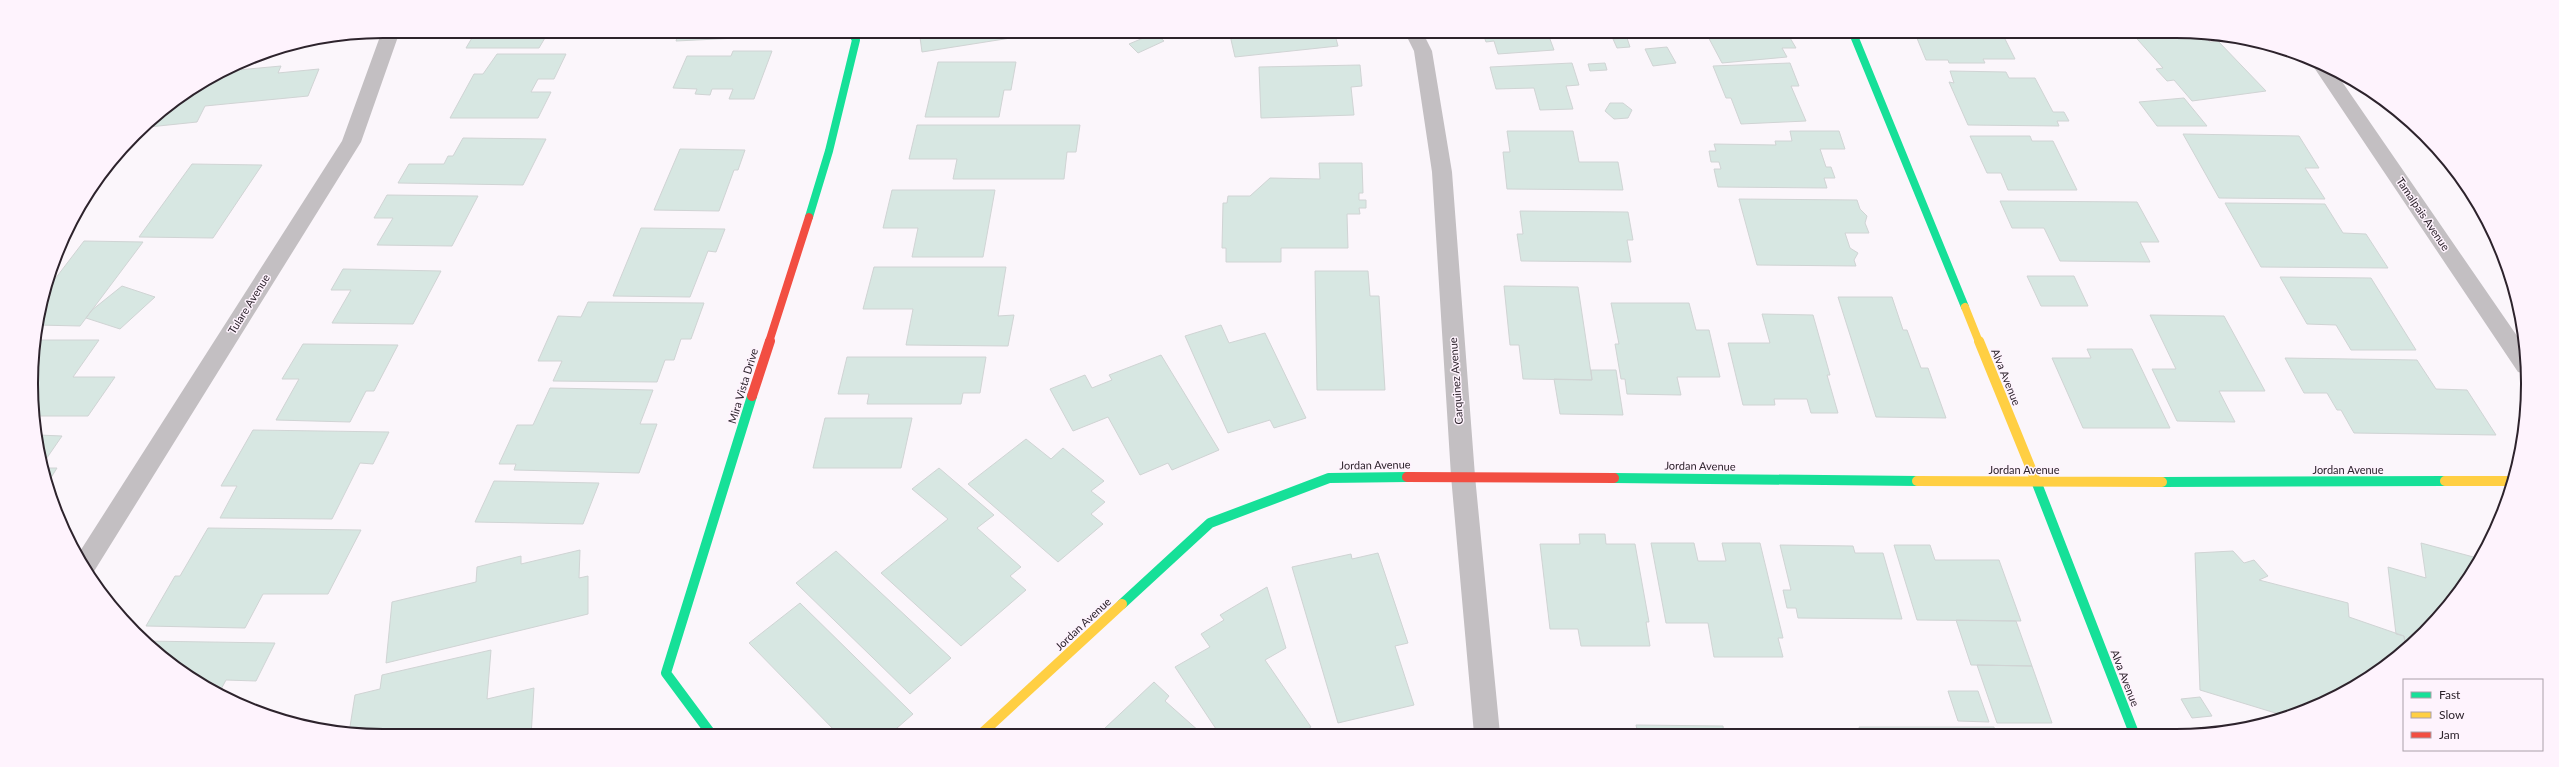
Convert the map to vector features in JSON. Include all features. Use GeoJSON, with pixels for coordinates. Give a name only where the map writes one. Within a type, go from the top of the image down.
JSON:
{"type":"FeatureCollection","features":[{"type":"Feature","properties":{"kind":"street","name":"Tulare Avenue"},"geometry":{"type":"LineString","coordinates":[[87,561],[351,142],[388,38]]}},
{"type":"Feature","properties":{"kind":"street","name":"Mira Vista Drive"},"geometry":{"type":"LineString","coordinates":[[707,729],[666,673],[829,151],[856,40],[855,38]]}},
{"type":"Feature","properties":{"kind":"street","name":"Carquinez Avenue"},"geometry":{"type":"LineString","coordinates":[[1416,38],[1423,51],[1442,172],[1463,476],[1486,729]]}},
{"type":"Feature","properties":{"kind":"street","name":"Alva Avenue"},"geometry":{"type":"LineString","coordinates":[[1855,38],[2036,482],[2132,729]]}},
{"type":"Feature","properties":{"kind":"street","name":"Tamalpais Avenue"},"geometry":{"type":"LineString","coordinates":[[2327,73],[2520,357]]}},
{"type":"Feature","properties":{"kind":"street","name":"Jordan Avenue"},"geometry":{"type":"LineString","coordinates":[[987,729],[1210,523],[1329,478],[1463,476],[2036,482],[2507,481]]}},
{"type":"Feature","properties":{"kind":"building"},"geometry":{"type":"Polygon","coordinates":[[[472,38],[545,38],[539,48],[466,48],[472,38]]]}},
{"type":"Feature","properties":{"kind":"building"},"geometry":{"type":"Polygon","coordinates":[[[677,38],[737,38],[676,41],[677,38]]]}},
{"type":"Feature","properties":{"kind":"building"},"geometry":{"type":"Polygon","coordinates":[[[920,38],[1011,38],[922,52],[920,38]]]}},
{"type":"Feature","properties":{"kind":"building"},"geometry":{"type":"Polygon","coordinates":[[[1143,38],[1161,38],[1164,41],[1138,53],[1129,44],[1143,38]]]}},
{"type":"Feature","properties":{"kind":"building"},"geometry":{"type":"Polygon","coordinates":[[[1231,38],[1336,38],[1338,46],[1235,57],[1231,38]]]}},
{"type":"Feature","properties":{"kind":"building"},"geometry":{"type":"Polygon","coordinates":[[[1485,38],[1550,38],[1554,50],[1498,54],[1494,41],[1486,42],[1485,38]]]}},
{"type":"Feature","properties":{"kind":"building"},"geometry":{"type":"Polygon","coordinates":[[[1627,38],[1630,47],[1617,48],[1613,39],[1627,38]]]}},
{"type":"Feature","properties":{"kind":"building"},"geometry":{"type":"Polygon","coordinates":[[[1709,38],[1790,38],[1796,48],[1782,48],[1787,57],[1722,63],[1709,38]]]}},
{"type":"Feature","properties":{"kind":"building"},"geometry":{"type":"Polygon","coordinates":[[[1917,38],[2004,38],[2015,59],[1983,59],[1985,63],[1949,63],[1948,60],[1926,60],[1917,38]]]}},
{"type":"Feature","properties":{"kind":"building"},"geometry":{"type":"Polygon","coordinates":[[[2136,38],[2176,38],[2208,40],[2210,42],[2218,41],[2266,91],[2192,101],[2174,80],[2167,81],[2156,69],[2163,68],[2136,38]]]}},
{"type":"Feature","properties":{"kind":"building"},"geometry":{"type":"Polygon","coordinates":[[[1667,47],[1676,63],[1653,66],[1645,49],[1667,47]]]}},
{"type":"Feature","properties":{"kind":"building"},"geometry":{"type":"Polygon","coordinates":[[[733,51],[772,51],[754,99],[729,99],[733,89],[712,89],[710,95],[695,94],[697,89],[673,88],[687,56],[731,56],[733,51]]]}},
{"type":"Feature","properties":{"kind":"building"},"geometry":{"type":"Polygon","coordinates":[[[497,54],[566,54],[554,79],[538,79],[531,92],[551,92],[538,118],[450,118],[474,74],[483,74],[497,54]]]}},
{"type":"Feature","properties":{"kind":"building"},"geometry":{"type":"Polygon","coordinates":[[[938,62],[1016,62],[1011,90],[1004,90],[999,117],[925,117],[938,62]]]}},
{"type":"Feature","properties":{"kind":"building"},"geometry":{"type":"Polygon","coordinates":[[[1572,63],[1579,85],[1566,86],[1573,109],[1540,110],[1534,88],[1496,89],[1490,67],[1572,63]]]}},
{"type":"Feature","properties":{"kind":"building"},"geometry":{"type":"Polygon","coordinates":[[[1605,63],[1607,70],[1590,71],[1588,64],[1605,63]]]}},
{"type":"Feature","properties":{"kind":"building"},"geometry":{"type":"Polygon","coordinates":[[[1790,63],[1799,86],[1791,86],[1806,121],[1741,124],[1731,98],[1726,98],[1713,66],[1790,63]]]}},
{"type":"Feature","properties":{"kind":"building"},"geometry":{"type":"Polygon","coordinates":[[[1360,65],[1362,86],[1351,87],[1354,115],[1261,118],[1259,67],[1360,65]]]}},
{"type":"Feature","properties":{"kind":"building"},"geometry":{"type":"Polygon","coordinates":[[[281,66],[278,73],[319,69],[308,96],[205,106],[197,122],[153,127],[173,109],[192,96],[211,84],[239,70],[281,66]]]}},
{"type":"Feature","properties":{"kind":"building"},"geometry":{"type":"Polygon","coordinates":[[[1950,71],[2006,72],[2009,78],[2035,78],[2053,112],[2064,112],[2069,121],[2057,121],[2059,126],[1968,125],[1949,82],[1954,83],[1950,71]]]}},
{"type":"Feature","properties":{"kind":"building"},"geometry":{"type":"Polygon","coordinates":[[[2184,98],[2207,126],[2157,126],[2139,102],[2184,98]]]}},
{"type":"Feature","properties":{"kind":"building"},"geometry":{"type":"Polygon","coordinates":[[[1610,103],[1623,103],[1632,110],[1628,118],[1614,119],[1605,111],[1610,103]]]}},
{"type":"Feature","properties":{"kind":"building"},"geometry":{"type":"Polygon","coordinates":[[[917,125],[1080,125],[1076,152],[1067,152],[1064,179],[953,179],[957,159],[909,159],[917,125]]]}},
{"type":"Feature","properties":{"kind":"building"},"geometry":{"type":"Polygon","coordinates":[[[1507,131],[1573,131],[1579,162],[1618,162],[1623,190],[1507,189],[1503,152],[1510,152],[1507,131]]]}},
{"type":"Feature","properties":{"kind":"building"},"geometry":{"type":"Polygon","coordinates":[[[1790,131],[1839,131],[1845,149],[1820,149],[1826,167],[1831,167],[1835,178],[1824,178],[1827,188],[1718,187],[1714,169],[1721,169],[1719,162],[1711,162],[1709,151],[1716,151],[1714,144],[1776,145],[1775,141],[1792,141],[1790,131]]]}},
{"type":"Feature","properties":{"kind":"building"},"geometry":{"type":"Polygon","coordinates":[[[2183,134],[2299,136],[2319,168],[2305,168],[2325,199],[2219,198],[2183,134]]]}},
{"type":"Feature","properties":{"kind":"building"},"geometry":{"type":"Polygon","coordinates":[[[1970,136],[2030,136],[2032,141],[2053,141],[2077,190],[2008,190],[2001,173],[1987,173],[1970,136]]]}},
{"type":"Feature","properties":{"kind":"building"},"geometry":{"type":"Polygon","coordinates":[[[463,138],[546,139],[523,185],[398,183],[409,164],[444,164],[448,156],[453,156],[463,138]]]}},
{"type":"Feature","properties":{"kind":"building"},"geometry":{"type":"Polygon","coordinates":[[[680,149],[745,150],[738,170],[734,170],[719,211],[654,210],[680,149]]]}},
{"type":"Feature","properties":{"kind":"building"},"geometry":{"type":"Polygon","coordinates":[[[1319,163],[1362,163],[1363,193],[1359,193],[1359,200],[1366,200],[1366,208],[1359,208],[1360,214],[1347,214],[1348,248],[1281,248],[1281,262],[1226,262],[1226,248],[1222,248],[1223,203],[1227,203],[1228,196],[1250,196],[1270,178],[1320,179],[1319,163]]]}},
{"type":"Feature","properties":{"kind":"building"},"geometry":{"type":"Polygon","coordinates":[[[192,164],[262,165],[213,238],[139,237],[192,164]]]}},
{"type":"Feature","properties":{"kind":"building"},"geometry":{"type":"Polygon","coordinates":[[[892,190],[995,190],[983,257],[912,257],[918,228],[883,228],[892,190]]]}},
{"type":"Feature","properties":{"kind":"building"},"geometry":{"type":"Polygon","coordinates":[[[387,195],[478,196],[452,246],[377,245],[393,218],[374,218],[387,195]]]}},
{"type":"Feature","properties":{"kind":"building"},"geometry":{"type":"Polygon","coordinates":[[[1739,199],[1857,200],[1860,209],[1867,216],[1865,223],[1869,233],[1845,233],[1850,248],[1858,253],[1854,260],[1856,266],[1757,265],[1739,199]]]}},
{"type":"Feature","properties":{"kind":"building"},"geometry":{"type":"Polygon","coordinates":[[[2000,201],[2137,202],[2159,242],[2140,242],[2150,262],[2060,261],[2044,228],[2012,228],[2000,201]]]}},
{"type":"Feature","properties":{"kind":"building"},"geometry":{"type":"Polygon","coordinates":[[[2225,203],[2325,204],[2343,233],[2366,234],[2388,268],[2261,267],[2225,203]]]}},
{"type":"Feature","properties":{"kind":"building"},"geometry":{"type":"Polygon","coordinates":[[[1520,211],[1628,212],[1633,240],[1627,240],[1631,262],[1521,261],[1517,234],[1523,234],[1520,211]]]}},
{"type":"Feature","properties":{"kind":"building"},"geometry":{"type":"Polygon","coordinates":[[[641,228],[725,229],[716,252],[708,251],[690,297],[613,296],[641,228]]]}},
{"type":"Feature","properties":{"kind":"building"},"geometry":{"type":"Polygon","coordinates":[[[84,241],[143,242],[80,326],[43,325],[54,281],[84,241]]]}},
{"type":"Feature","properties":{"kind":"building"},"geometry":{"type":"Polygon","coordinates":[[[874,267],[1006,267],[998,316],[1014,315],[1008,346],[906,345],[913,309],[863,309],[874,267]]]}},
{"type":"Feature","properties":{"kind":"building"},"geometry":{"type":"Polygon","coordinates":[[[343,269],[441,271],[413,324],[332,323],[351,290],[331,290],[343,269]]]}},
{"type":"Feature","properties":{"kind":"building"},"geometry":{"type":"Polygon","coordinates":[[[1315,271],[1368,271],[1370,296],[1379,296],[1385,390],[1317,390],[1315,271]]]}},
{"type":"Feature","properties":{"kind":"building"},"geometry":{"type":"Polygon","coordinates":[[[2027,276],[2074,276],[2088,306],[2041,306],[2027,276]]]}},
{"type":"Feature","properties":{"kind":"building"},"geometry":{"type":"Polygon","coordinates":[[[2280,277],[2371,278],[2416,350],[2351,350],[2336,325],[2307,324],[2280,277]]]}},
{"type":"Feature","properties":{"kind":"building"},"geometry":{"type":"Polygon","coordinates":[[[122,286],[155,297],[120,329],[86,318],[92,310],[122,286]]]}},
{"type":"Feature","properties":{"kind":"building"},"geometry":{"type":"Polygon","coordinates":[[[1504,286],[1578,287],[1592,380],[1523,379],[1519,345],[1510,345],[1504,286]]]}},
{"type":"Feature","properties":{"kind":"building"},"geometry":{"type":"Polygon","coordinates":[[[1838,297],[1892,297],[1903,330],[1907,330],[1921,368],[1928,368],[1946,418],[1876,417],[1838,297]]]}},
{"type":"Feature","properties":{"kind":"building"},"geometry":{"type":"Polygon","coordinates":[[[588,302],[704,303],[691,339],[681,339],[674,360],[665,360],[657,382],[553,381],[562,361],[538,361],[558,316],[581,317],[588,302]]]}},
{"type":"Feature","properties":{"kind":"building"},"geometry":{"type":"Polygon","coordinates":[[[1611,303],[1689,303],[1696,330],[1709,330],[1720,377],[1677,377],[1681,395],[1627,394],[1625,379],[1621,379],[1615,344],[1619,344],[1611,303]]]}},
{"type":"Feature","properties":{"kind":"building"},"geometry":{"type":"Polygon","coordinates":[[[1762,314],[1813,315],[1830,375],[1827,375],[1838,413],[1811,413],[1807,399],[1774,399],[1775,405],[1743,405],[1728,343],[1770,343],[1762,314]]]}},
{"type":"Feature","properties":{"kind":"building"},"geometry":{"type":"Polygon","coordinates":[[[2150,315],[2224,316],[2265,391],[2219,391],[2235,422],[2177,421],[2152,369],[2176,369],[2150,315]]]}},
{"type":"Feature","properties":{"kind":"building"},"geometry":{"type":"Polygon","coordinates":[[[1221,325],[1229,343],[1265,333],[1306,418],[1274,428],[1270,420],[1228,433],[1185,336],[1221,325]]]}},
{"type":"Feature","properties":{"kind":"building"},"geometry":{"type":"Polygon","coordinates":[[[41,340],[99,340],[73,377],[115,377],[88,416],[40,416],[38,384],[41,340]]]}},
{"type":"Feature","properties":{"kind":"building"},"geometry":{"type":"Polygon","coordinates":[[[303,344],[398,345],[374,391],[366,391],[350,422],[276,420],[299,379],[282,379],[303,344]]]}},
{"type":"Feature","properties":{"kind":"building"},"geometry":{"type":"Polygon","coordinates":[[[2087,349],[2132,349],[2170,428],[2083,428],[2052,358],[2091,358],[2087,349]]]}},
{"type":"Feature","properties":{"kind":"building"},"geometry":{"type":"Polygon","coordinates":[[[1161,355],[1219,450],[1172,470],[1168,463],[1140,475],[1108,417],[1073,431],[1050,389],[1085,375],[1092,388],[1112,380],[1109,375],[1161,355]]]}},
{"type":"Feature","properties":{"kind":"building"},"geometry":{"type":"Polygon","coordinates":[[[847,357],[986,357],[980,393],[963,393],[961,404],[867,404],[869,394],[838,394],[847,357]]]}},
{"type":"Feature","properties":{"kind":"building"},"geometry":{"type":"Polygon","coordinates":[[[2285,358],[2417,360],[2436,389],[2467,390],[2496,435],[2354,433],[2341,410],[2337,410],[2327,393],[2304,393],[2285,358]]]}},
{"type":"Feature","properties":{"kind":"building"},"geometry":{"type":"Polygon","coordinates":[[[1591,370],[1616,370],[1623,415],[1560,414],[1554,379],[1592,380],[1591,370]]]}},
{"type":"Feature","properties":{"kind":"building"},"geometry":{"type":"Polygon","coordinates":[[[550,388],[653,390],[640,424],[657,424],[639,473],[514,470],[516,464],[499,464],[517,425],[533,425],[550,388]]]}},
{"type":"Feature","properties":{"kind":"building"},"geometry":{"type":"Polygon","coordinates":[[[825,418],[912,418],[901,468],[813,468],[825,418]]]}},
{"type":"Feature","properties":{"kind":"building"},"geometry":{"type":"Polygon","coordinates":[[[253,430],[389,432],[373,464],[360,463],[332,519],[220,518],[237,486],[221,486],[253,430]]]}},
{"type":"Feature","properties":{"kind":"building"},"geometry":{"type":"Polygon","coordinates":[[[42,435],[62,436],[47,458],[42,435]]]}},
{"type":"Feature","properties":{"kind":"building"},"geometry":{"type":"Polygon","coordinates":[[[1026,439],[1051,459],[1063,448],[1104,481],[1091,491],[1105,502],[1091,514],[1103,524],[1058,562],[968,484],[1026,439]]]}},
{"type":"Feature","properties":{"kind":"building"},"geometry":{"type":"Polygon","coordinates":[[[49,468],[57,468],[51,477],[49,468]]]}},
{"type":"Feature","properties":{"kind":"building"},"geometry":{"type":"Polygon","coordinates":[[[939,468],[994,515],[977,528],[1021,567],[1010,576],[1026,590],[961,646],[881,573],[948,519],[912,489],[939,468]]]}},
{"type":"Feature","properties":{"kind":"building"},"geometry":{"type":"Polygon","coordinates":[[[494,481],[599,483],[583,524],[475,522],[494,481]]]}},
{"type":"Feature","properties":{"kind":"building"},"geometry":{"type":"Polygon","coordinates":[[[208,528],[361,530],[328,594],[263,594],[245,628],[146,626],[175,576],[180,576],[208,528]]]}},
{"type":"Feature","properties":{"kind":"building"},"geometry":{"type":"Polygon","coordinates":[[[1579,534],[1605,534],[1606,544],[1635,544],[1649,622],[1646,622],[1650,646],[1581,646],[1578,629],[1550,629],[1540,544],[1580,544],[1579,534]]]}},
{"type":"Feature","properties":{"kind":"building"},"geometry":{"type":"Polygon","coordinates":[[[1651,543],[1694,543],[1698,561],[1726,561],[1722,543],[1760,543],[1783,638],[1778,638],[1783,657],[1714,657],[1708,623],[1666,623],[1651,543]]]}},
{"type":"Feature","properties":{"kind":"building"},"geometry":{"type":"Polygon","coordinates":[[[2421,543],[2474,557],[2450,594],[2420,628],[2405,641],[2404,636],[2396,634],[2388,567],[2426,578],[2421,543]]]}},
{"type":"Feature","properties":{"kind":"building"},"geometry":{"type":"Polygon","coordinates":[[[1780,545],[1853,546],[1855,553],[1883,553],[1902,619],[1798,618],[1796,608],[1787,608],[1783,590],[1791,590],[1780,545]]]}},
{"type":"Feature","properties":{"kind":"building"},"geometry":{"type":"Polygon","coordinates":[[[1894,545],[1930,545],[1935,560],[1999,560],[2021,621],[1917,620],[1894,545]]]}},
{"type":"Feature","properties":{"kind":"building"},"geometry":{"type":"Polygon","coordinates":[[[580,550],[579,578],[588,576],[588,614],[386,663],[392,602],[476,582],[477,567],[521,556],[521,564],[580,550]]]}},
{"type":"Feature","properties":{"kind":"building"},"geometry":{"type":"Polygon","coordinates":[[[836,551],[951,658],[910,694],[796,583],[836,551]]]}},
{"type":"Feature","properties":{"kind":"building"},"geometry":{"type":"Polygon","coordinates":[[[2233,551],[2244,563],[2254,560],[2268,576],[2259,580],[2348,603],[2349,617],[2404,636],[2405,641],[2386,658],[2348,683],[2308,703],[2277,714],[2200,690],[2195,553],[2233,551]]]}},
{"type":"Feature","properties":{"kind":"building"},"geometry":{"type":"Polygon","coordinates":[[[1378,553],[1408,643],[1395,646],[1414,705],[1338,723],[1292,567],[1351,554],[1352,559],[1378,553]]]}},
{"type":"Feature","properties":{"kind":"building"},"geometry":{"type":"Polygon","coordinates":[[[1267,587],[1286,648],[1265,660],[1311,727],[1308,729],[1216,729],[1175,667],[1210,647],[1201,634],[1224,620],[1220,615],[1267,587]]]}},
{"type":"Feature","properties":{"kind":"building"},"geometry":{"type":"Polygon","coordinates":[[[800,603],[913,714],[896,729],[833,729],[749,643],[800,603]]]}},
{"type":"Feature","properties":{"kind":"building"},"geometry":{"type":"Polygon","coordinates":[[[1956,620],[2016,621],[2032,666],[1971,665],[1956,620]]]}},
{"type":"Feature","properties":{"kind":"building"},"geometry":{"type":"Polygon","coordinates":[[[154,641],[275,643],[256,681],[226,680],[222,688],[211,683],[173,658],[154,641]]]}},
{"type":"Feature","properties":{"kind":"building"},"geometry":{"type":"Polygon","coordinates":[[[491,650],[487,699],[534,688],[531,729],[384,729],[350,727],[355,695],[380,689],[382,675],[491,650]]]}},
{"type":"Feature","properties":{"kind":"building"},"geometry":{"type":"Polygon","coordinates":[[[1977,665],[2032,666],[2052,723],[1997,723],[1977,665]]]}},
{"type":"Feature","properties":{"kind":"building"},"geometry":{"type":"Polygon","coordinates":[[[1154,682],[1169,696],[1165,701],[1197,729],[1104,729],[1154,682]]]}},
{"type":"Feature","properties":{"kind":"building"},"geometry":{"type":"Polygon","coordinates":[[[1948,691],[1978,691],[1989,722],[1958,721],[1948,691]]]}},
{"type":"Feature","properties":{"kind":"building"},"geometry":{"type":"Polygon","coordinates":[[[2200,697],[2212,716],[2192,718],[2181,699],[2200,697]]]}},
{"type":"Feature","properties":{"kind":"building"},"geometry":{"type":"Polygon","coordinates":[[[1636,725],[1723,726],[1723,729],[1637,729],[1636,725]]]}},
{"type":"Feature","properties":{"kind":"building"},"geometry":{"type":"Polygon","coordinates":[[[1859,727],[1994,727],[1995,729],[1860,729],[1859,727]]]}},
{"type":"Feature","properties":{"kind":"traffic: fast"},"geometry":{"type":"LineString","coordinates":[[809,217],[829,151],[856,40],[855,38]]}},
{"type":"Feature","properties":{"kind":"traffic: fast"},"geometry":{"type":"LineString","coordinates":[[1855,38],[1965,307]]}},
{"type":"Feature","properties":{"kind":"traffic: fast"},"geometry":{"type":"LineString","coordinates":[[708,729],[666,673],[752,396]]}},
{"type":"Feature","properties":{"kind":"traffic: fast"},"geometry":{"type":"LineString","coordinates":[[1122,604],[1210,523],[1329,478],[1407,477]]}},
{"type":"Feature","properties":{"kind":"traffic: fast"},"geometry":{"type":"LineString","coordinates":[[1614,478],[1917,481]]}},
{"type":"Feature","properties":{"kind":"traffic: fast"},"geometry":{"type":"LineString","coordinates":[[2036,481],[2132,729]]}},
{"type":"Feature","properties":{"kind":"traffic: fast"},"geometry":{"type":"LineString","coordinates":[[2162,482],[2445,481]]}},
{"type":"Feature","properties":{"kind":"traffic: slow"},"geometry":{"type":"LineString","coordinates":[[1965,307],[2036,481]]}},
{"type":"Feature","properties":{"kind":"traffic: slow"},"geometry":{"type":"LineString","coordinates":[[1917,481],[2162,482]]}},
{"type":"Feature","properties":{"kind":"traffic: slow"},"geometry":{"type":"LineString","coordinates":[[2445,481],[2507,481]]}},
{"type":"Feature","properties":{"kind":"traffic: slow"},"geometry":{"type":"LineString","coordinates":[[987,729],[1122,604]]}},
{"type":"Feature","properties":{"kind":"traffic: jam"},"geometry":{"type":"LineString","coordinates":[[752,396],[809,217]]}},
{"type":"Feature","properties":{"kind":"traffic: jam"},"geometry":{"type":"LineString","coordinates":[[1407,477],[1614,478]]}}]}
